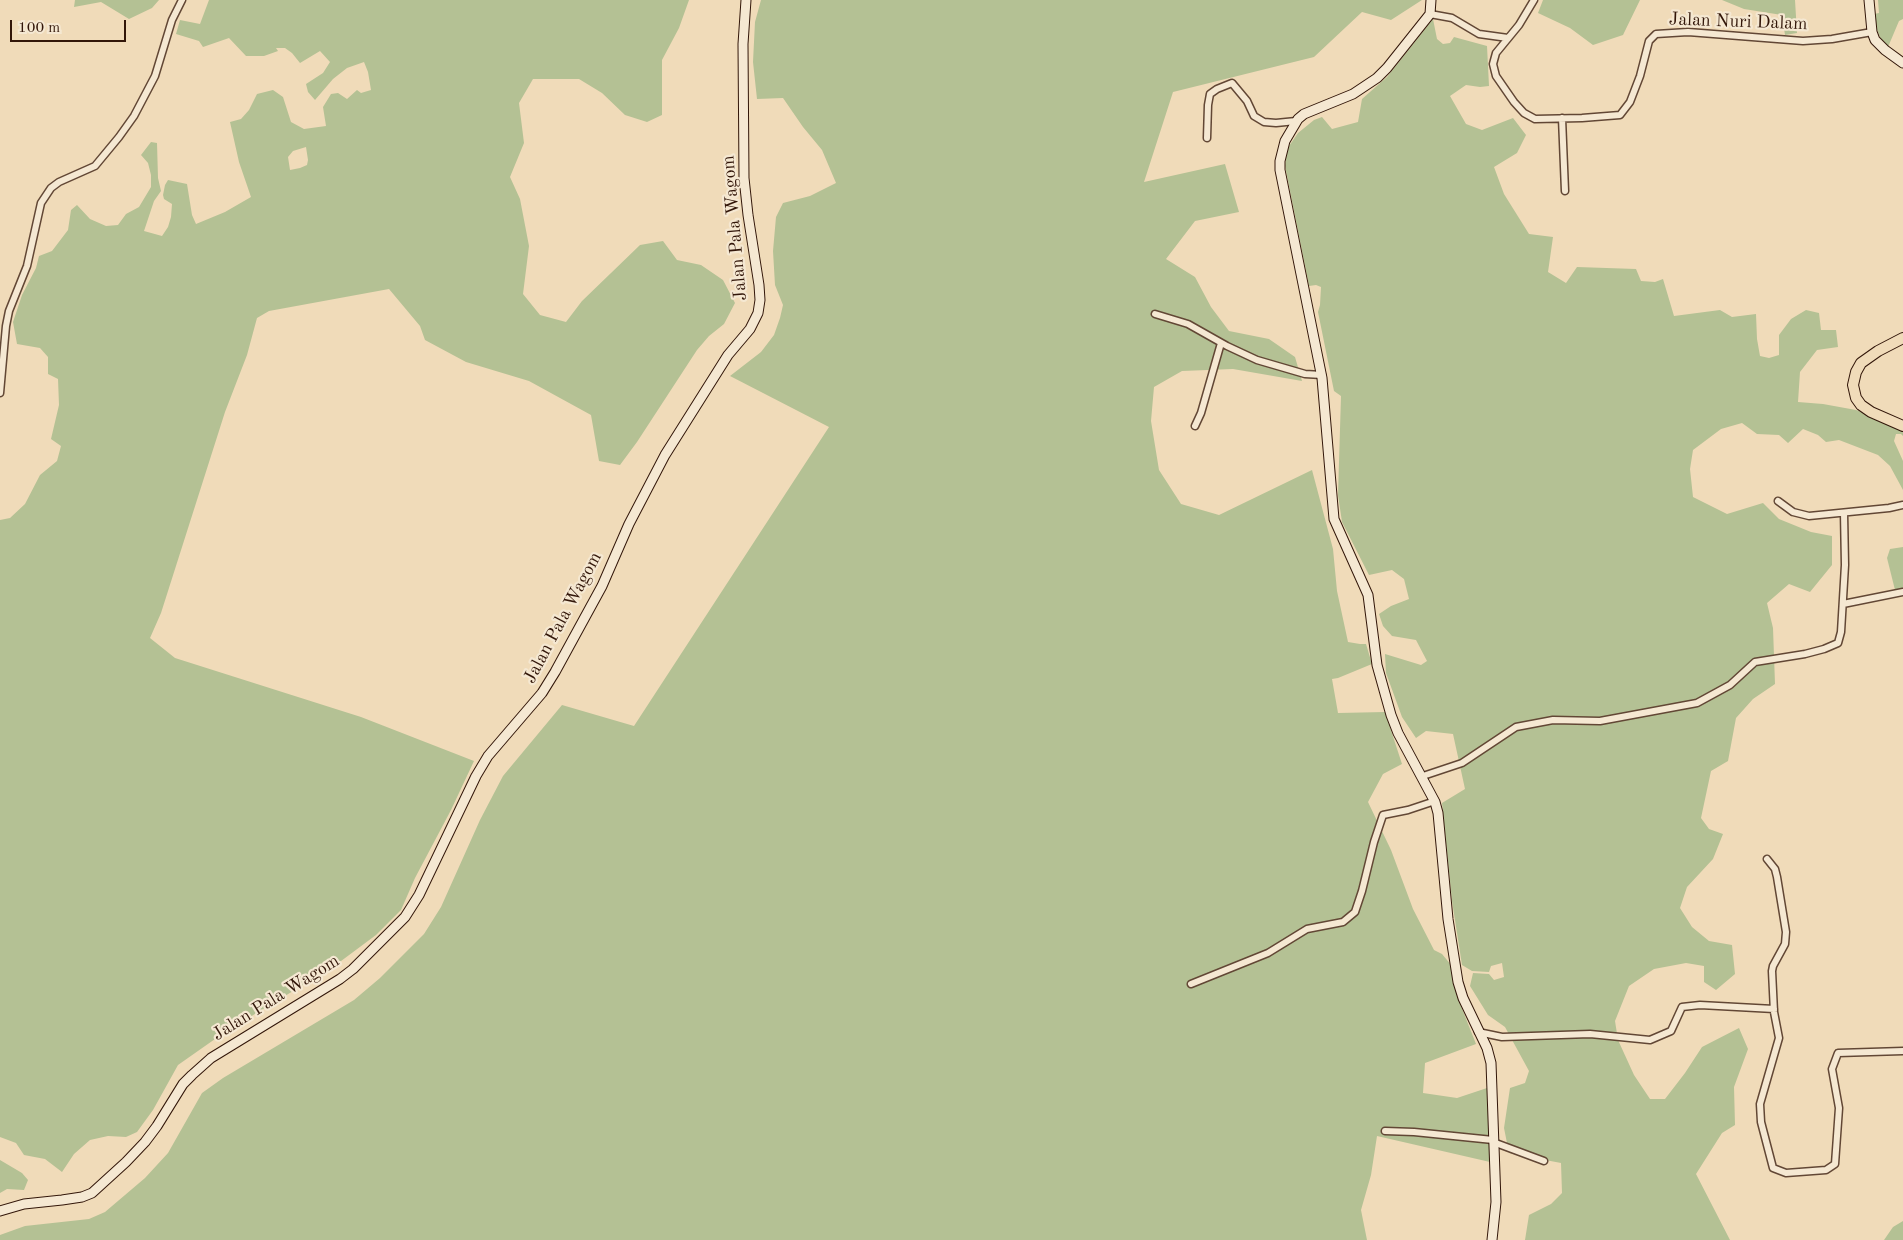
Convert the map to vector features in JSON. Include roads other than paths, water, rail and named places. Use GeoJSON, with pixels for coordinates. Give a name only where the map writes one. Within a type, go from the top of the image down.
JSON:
{"type":"FeatureCollection","features":[{"type":"Feature","properties":{"kind":"main road","name":"Jalan Pala Wagom"},"geometry":{"type":"LineString","coordinates":[[0,1211],[24,1204],[82,1197],[92,1192],[126,1162],[145,1142],[183,1084],[192,1074],[211,1058],[340,979],[353,969],[405,917],[416,900],[476,776],[494,748],[542,693],[555,672],[602,586],[629,524],[665,455],[728,355],[750,329],[758,313],[760,300],[759,285],[744,178],[743,44],[746,0]]}},
{"type":"Feature","properties":{"kind":"main road"},"geometry":{"type":"LineString","coordinates":[[1431,0],[1430,14],[1377,78],[1353,94],[1304,114],[1296,121],[1285,141],[1280,161],[1280,170],[1322,375],[1334,519],[1368,595],[1377,665],[1391,715],[1398,733],[1435,801],[1438,813],[1448,919],[1455,965],[1463,998],[1487,1048],[1491,1063],[1496,1202],[1492,1240]]}},
{"type":"Feature","properties":{"kind":"main road"},"geometry":{"type":"LineString","coordinates":[[1868,0],[1872,32],[1880,45],[1903,63]]}},
{"type":"Feature","properties":{"kind":"main road"},"geometry":{"type":"LineString","coordinates":[[1903,338],[1861,363],[1856,372],[1853,385],[1856,398],[1861,405],[1871,412],[1903,426]]}},
{"type":"Feature","properties":{"kind":"street"},"geometry":{"type":"LineString","coordinates":[[0,393],[8,311],[27,266],[41,203],[51,188],[59,182],[98,163],[134,116],[155,76],[172,20],[182,0]]}},
{"type":"Feature","properties":{"kind":"street","name":"Jalan Nuri Dalam"},"geometry":{"type":"LineString","coordinates":[[1534,0],[1493,59],[1493,70],[1520,109],[1535,119],[1620,115],[1630,102],[1640,76],[1649,41],[1656,34],[1688,32],[1803,41],[1832,39],[1872,32]]}},
{"type":"Feature","properties":{"kind":"street"},"geometry":{"type":"LineString","coordinates":[[1430,14],[1452,18],[1479,34],[1508,38]]}},
{"type":"Feature","properties":{"kind":"street"},"geometry":{"type":"LineString","coordinates":[[1207,138],[1210,94],[1232,83],[1247,101],[1254,116],[1264,122],[1296,121]]}},
{"type":"Feature","properties":{"kind":"street"},"geometry":{"type":"LineString","coordinates":[[1562,118],[1565,191]]}},
{"type":"Feature","properties":{"kind":"street"},"geometry":{"type":"LineString","coordinates":[[1155,314],[1188,324],[1221,343],[1257,360],[1305,374],[1322,375]]}},
{"type":"Feature","properties":{"kind":"street"},"geometry":{"type":"LineString","coordinates":[[1195,426],[1201,413],[1221,343]]}},
{"type":"Feature","properties":{"kind":"street"},"geometry":{"type":"LineString","coordinates":[[1778,501],[1793,512],[1816,516],[1890,508],[1903,504]]}},
{"type":"Feature","properties":{"kind":"street"},"geometry":{"type":"LineString","coordinates":[[1423,776],[1462,763],[1516,727],[1553,720],[1600,721],[1697,703],[1730,685],[1755,662],[1804,654],[1838,643],[1841,632],[1845,565],[1844,513]]}},
{"type":"Feature","properties":{"kind":"street"},"geometry":{"type":"LineString","coordinates":[[1843,604],[1903,592]]}},
{"type":"Feature","properties":{"kind":"street"},"geometry":{"type":"LineString","coordinates":[[1191,984],[1268,952],[1307,929],[1343,922],[1355,912],[1383,815],[1408,810],[1435,801]]}},
{"type":"Feature","properties":{"kind":"street"},"geometry":{"type":"LineString","coordinates":[[1767,859],[1775,869],[1786,932],[1784,947],[1773,967],[1774,1009],[1779,1038],[1761,1099],[1760,1111],[1773,1168],[1782,1173],[1826,1170],[1835,1164],[1839,1108],[1832,1069],[1837,1054],[1841,1052],[1903,1051]]}},
{"type":"Feature","properties":{"kind":"street"},"geometry":{"type":"LineString","coordinates":[[1478,1032],[1502,1037],[1590,1034],[1650,1040],[1671,1031],[1682,1007],[1700,1004],[1774,1009]]}},
{"type":"Feature","properties":{"kind":"street"},"geometry":{"type":"LineString","coordinates":[[1385,1131],[1414,1132],[1493,1141],[1544,1161]]}}]}
